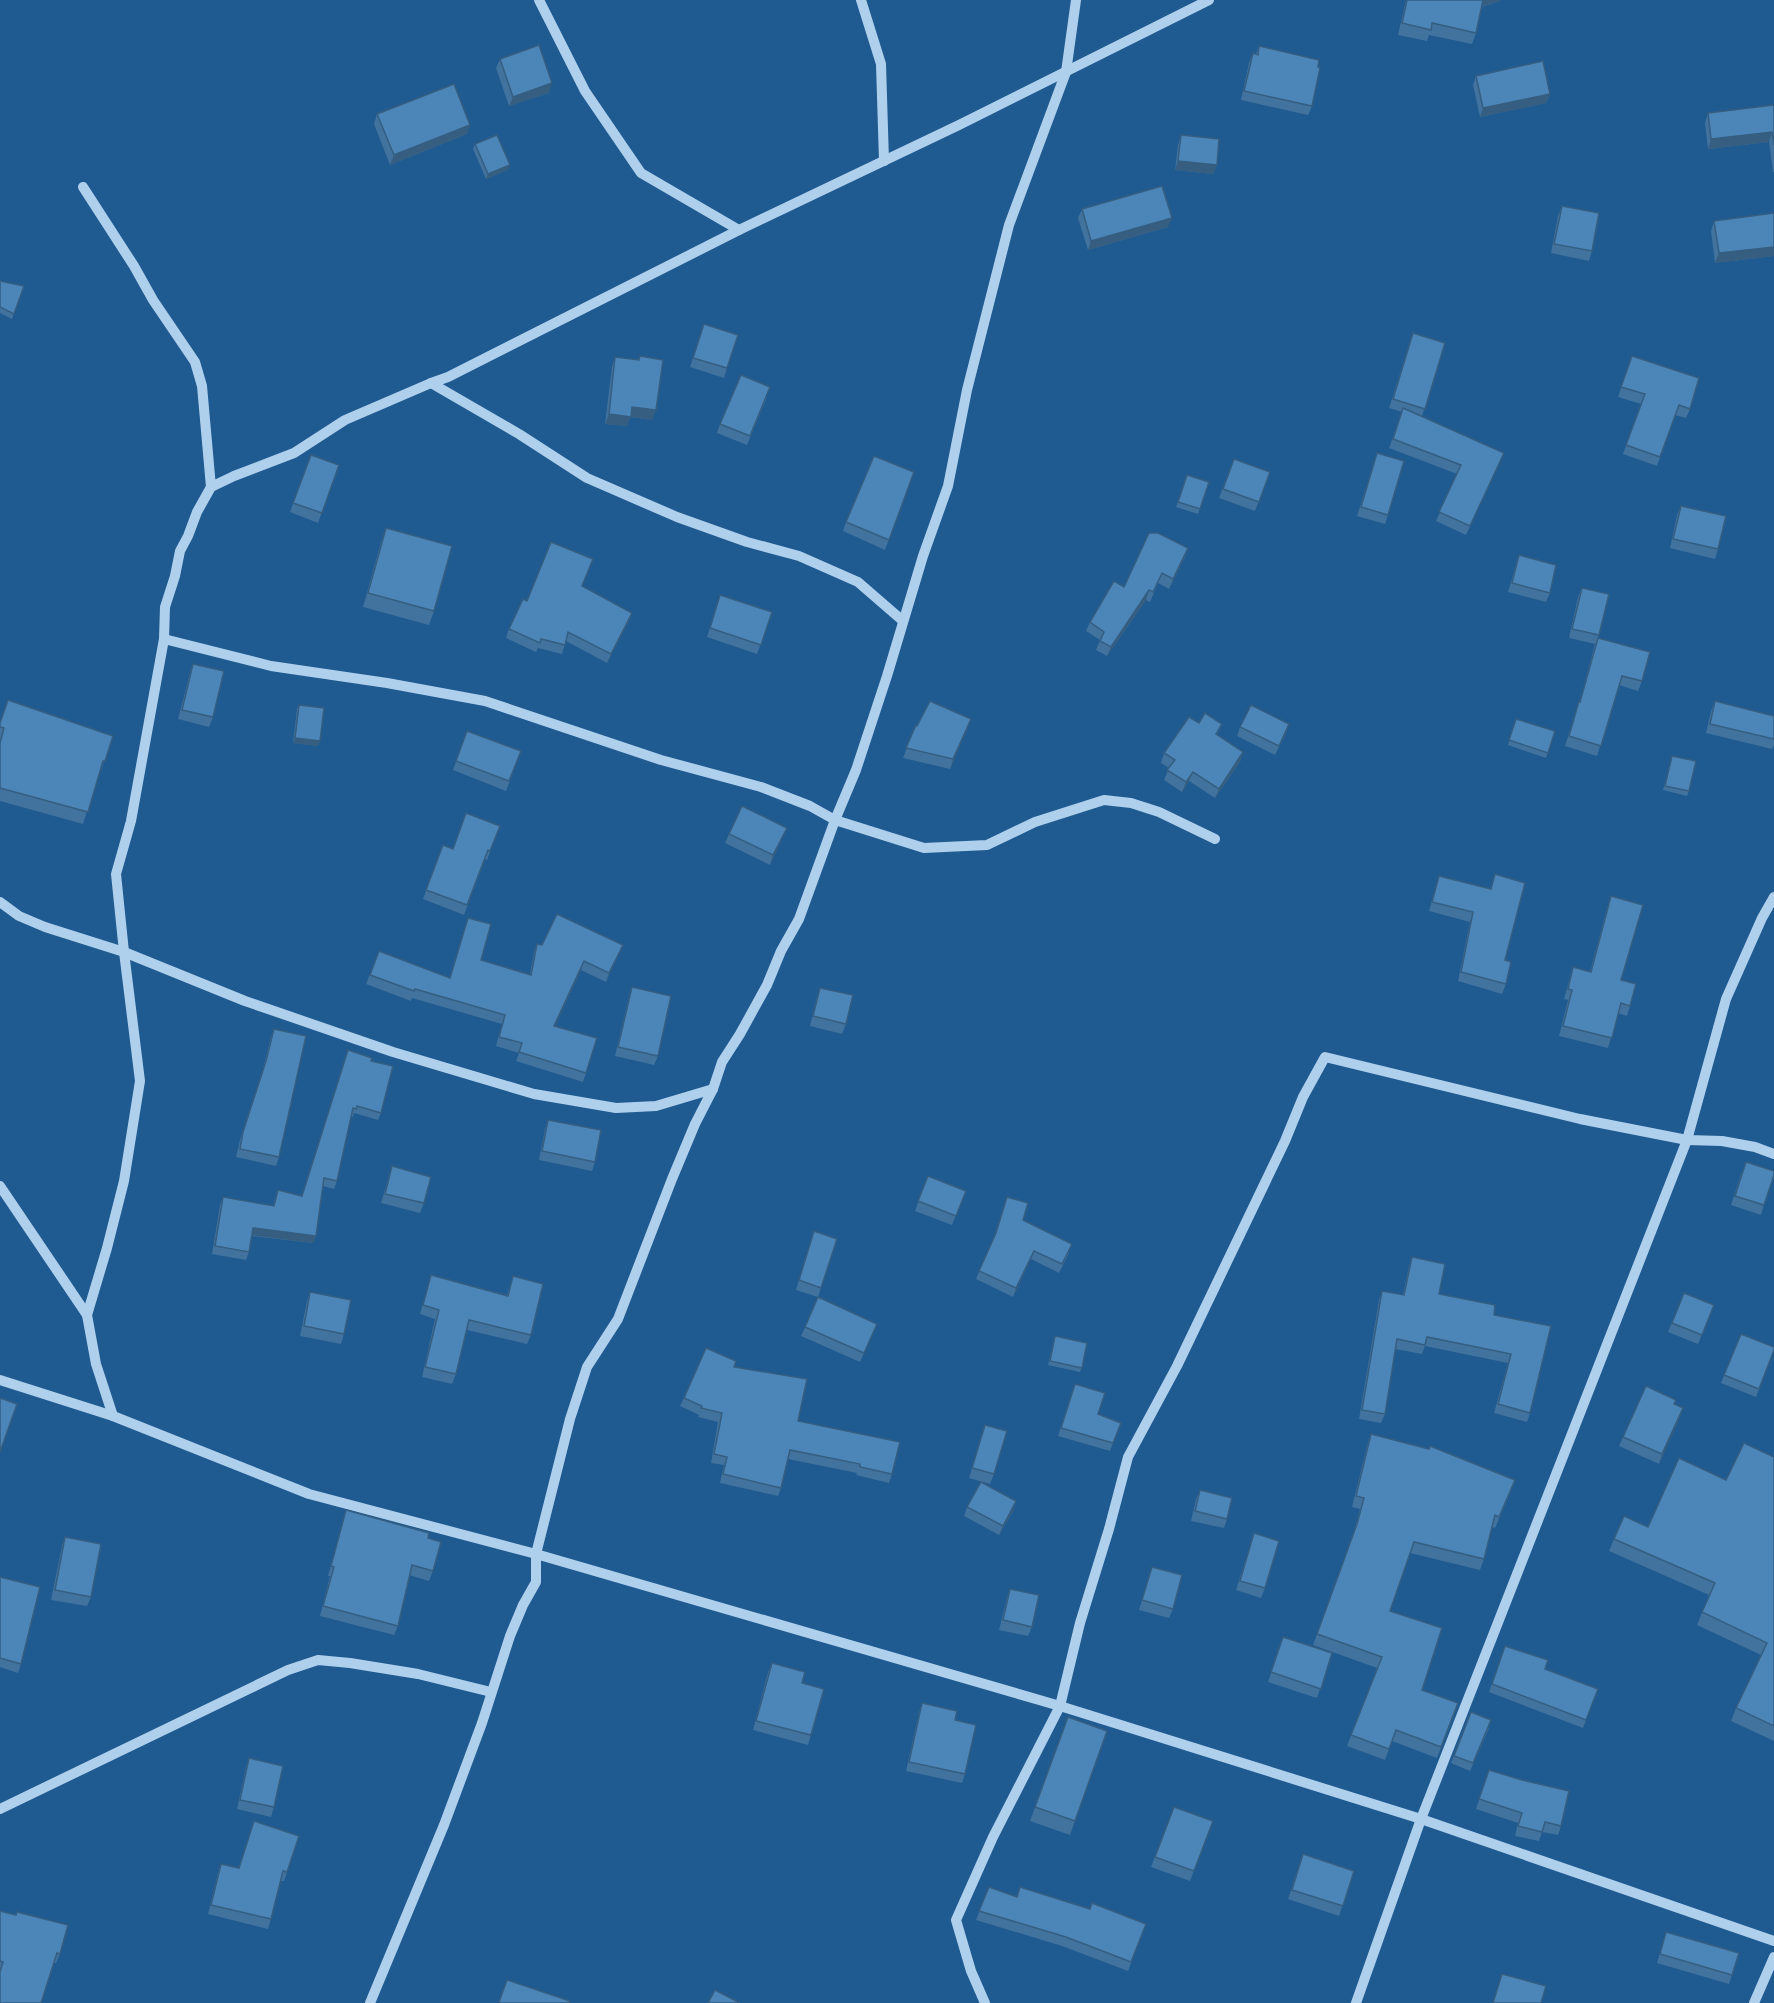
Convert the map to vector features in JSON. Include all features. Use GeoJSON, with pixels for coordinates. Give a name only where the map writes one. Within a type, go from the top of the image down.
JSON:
{"type":"FeatureCollection","features":[{"type":"Feature","properties":{"kind":"street"},"geometry":{"type":"LineString","coordinates":[[539,0],[585,91],[641,173],[738,230]]}},
{"type":"Feature","properties":{"kind":"street"},"geometry":{"type":"LineString","coordinates":[[861,0],[881,64],[884,161]]}},
{"type":"Feature","properties":{"kind":"street"},"geometry":{"type":"LineString","coordinates":[[370,2003],[444,1825],[482,1723],[510,1636],[536,1582],[536,1554],[570,1419],[586,1367],[618,1319],[695,1124],[713,1089],[722,1062],[767,985],[798,919],[860,759],[922,556],[948,486],[967,390],[1009,225],[1066,72],[1076,0]]}},
{"type":"Feature","properties":{"kind":"street"},"geometry":{"type":"LineString","coordinates":[[211,487],[294,453],[345,420],[447,377],[738,230],[884,161],[1209,0]]}},
{"type":"Feature","properties":{"kind":"street"},"geometry":{"type":"LineString","coordinates":[[83,187],[153,300],[195,362],[202,386],[211,487],[180,551],[165,607],[164,639],[131,821],[116,874],[141,1081],[124,1181],[87,1315]]}},
{"type":"Feature","properties":{"kind":"street"},"geometry":{"type":"LineString","coordinates":[[430,383],[519,434],[587,478],[677,517],[747,542],[799,556],[858,582],[903,621]]}},
{"type":"Feature","properties":{"kind":"street"},"geometry":{"type":"LineString","coordinates":[[164,639],[271,666],[387,683],[485,701],[661,760],[761,787],[810,806],[835,820],[924,848],[987,846],[1035,822],[1104,800],[1131,803],[1159,812],[1215,839]]}},
{"type":"Feature","properties":{"kind":"street"},"geometry":{"type":"LineString","coordinates":[[1356,2003],[1420,1819],[1687,1140],[1726,999],[1762,918],[1774,897]]}},
{"type":"Feature","properties":{"kind":"street"},"geometry":{"type":"LineString","coordinates":[[0,902],[19,916],[45,927],[124,952],[277,1012],[393,1052],[534,1094],[616,1108],[656,1106],[713,1089]]}},
{"type":"Feature","properties":{"kind":"street"},"geometry":{"type":"LineString","coordinates":[[985,2003],[971,1971],[956,1920],[993,1837],[1060,1706],[1080,1623],[1128,1457],[1177,1366],[1285,1141],[1303,1097],[1325,1057],[1553,1112],[1687,1140],[1722,1141],[1755,1147],[1774,1154]]}},
{"type":"Feature","properties":{"kind":"street"},"geometry":{"type":"LineString","coordinates":[[0,1186],[87,1315],[96,1364],[113,1416]]}},
{"type":"Feature","properties":{"kind":"street"},"geometry":{"type":"LineString","coordinates":[[0,1380],[113,1416],[309,1494],[536,1554],[1060,1706],[1420,1819],[1774,1941]]}},
{"type":"Feature","properties":{"kind":"street"},"geometry":{"type":"LineString","coordinates":[[0,1809],[288,1670],[318,1660],[418,1674],[491,1692]]}},
{"type":"Feature","properties":{"kind":"street"},"geometry":{"type":"LineString","coordinates":[[1754,2003],[1774,1958]]}},
{"type":"Feature","properties":{"kind":"building"},"geometry":{"type":"Polygon","coordinates":[[[1407,0],[1483,0],[1476,33],[1432,23],[1431,30],[1402,23],[1407,0]]]}},
{"type":"Feature","properties":{"kind":"building"},"geometry":{"type":"Polygon","coordinates":[[[539,45],[552,83],[513,97],[500,59],[539,45]]]}},
{"type":"Feature","properties":{"kind":"building"},"geometry":{"type":"Polygon","coordinates":[[[1259,46],[1319,60],[1318,67],[1320,68],[1312,106],[1244,91],[1253,53],[1258,55],[1259,46]]]}},
{"type":"Feature","properties":{"kind":"building"},"geometry":{"type":"Polygon","coordinates":[[[1543,61],[1550,94],[1483,108],[1476,76],[1543,61]]]}},
{"type":"Feature","properties":{"kind":"building"},"geometry":{"type":"Polygon","coordinates":[[[454,84],[470,125],[394,155],[377,114],[454,84]]]}},
{"type":"Feature","properties":{"kind":"building"},"geometry":{"type":"Polygon","coordinates":[[[1774,105],[1774,145],[1772,132],[1711,139],[1708,113],[1774,105]]]}},
{"type":"Feature","properties":{"kind":"building"},"geometry":{"type":"Polygon","coordinates":[[[497,135],[510,165],[488,174],[475,144],[497,135]]]}},
{"type":"Feature","properties":{"kind":"building"},"geometry":{"type":"Polygon","coordinates":[[[1181,135],[1219,139],[1217,165],[1178,161],[1181,135]]]}},
{"type":"Feature","properties":{"kind":"building"},"geometry":{"type":"Polygon","coordinates":[[[1162,186],[1172,218],[1091,241],[1082,209],[1162,186]]]}},
{"type":"Feature","properties":{"kind":"building"},"geometry":{"type":"Polygon","coordinates":[[[1562,206],[1599,213],[1592,251],[1554,244],[1562,206]]]}},
{"type":"Feature","properties":{"kind":"building"},"geometry":{"type":"Polygon","coordinates":[[[1774,213],[1774,247],[1719,253],[1714,221],[1774,213]]]}},
{"type":"Feature","properties":{"kind":"building"},"geometry":{"type":"Polygon","coordinates":[[[0,281],[24,286],[14,314],[0,307],[0,281]]]}},
{"type":"Feature","properties":{"kind":"building"},"geometry":{"type":"Polygon","coordinates":[[[704,324],[738,335],[727,368],[693,358],[704,324]]]}},
{"type":"Feature","properties":{"kind":"building"},"geometry":{"type":"Polygon","coordinates":[[[1413,333],[1445,343],[1425,409],[1393,399],[1413,333]]]}},
{"type":"Feature","properties":{"kind":"building"},"geometry":{"type":"Polygon","coordinates":[[[640,356],[663,360],[656,410],[632,407],[631,417],[609,414],[615,357],[639,360],[640,356]]]}},
{"type":"Feature","properties":{"kind":"building"},"geometry":{"type":"Polygon","coordinates":[[[1632,356],[1699,378],[1690,409],[1679,405],[1660,457],[1626,445],[1645,394],[1621,387],[1632,356]]]}},
{"type":"Feature","properties":{"kind":"building"},"geometry":{"type":"Polygon","coordinates":[[[741,375],[770,387],[750,436],[720,424],[741,375]]]}},
{"type":"Feature","properties":{"kind":"building"},"geometry":{"type":"Polygon","coordinates":[[[1403,408],[1504,453],[1470,526],[1439,512],[1461,465],[1393,439],[1403,408]]]}},
{"type":"Feature","properties":{"kind":"building"},"geometry":{"type":"Polygon","coordinates":[[[1377,453],[1404,461],[1388,515],[1361,507],[1377,453]]]}},
{"type":"Feature","properties":{"kind":"building"},"geometry":{"type":"Polygon","coordinates":[[[311,455],[339,465],[322,513],[293,503],[311,455]]]}},
{"type":"Feature","properties":{"kind":"building"},"geometry":{"type":"Polygon","coordinates":[[[874,456],[914,472],[889,540],[846,522],[874,456]]]}},
{"type":"Feature","properties":{"kind":"building"},"geometry":{"type":"Polygon","coordinates":[[[1234,459],[1270,472],[1259,502],[1223,489],[1234,459]]]}},
{"type":"Feature","properties":{"kind":"building"},"geometry":{"type":"Polygon","coordinates":[[[1187,475],[1209,482],[1200,509],[1178,502],[1187,475]]]}},
{"type":"Feature","properties":{"kind":"building"},"geometry":{"type":"Polygon","coordinates":[[[1681,506],[1726,516],[1718,549],[1673,539],[1681,506]]]}},
{"type":"Feature","properties":{"kind":"building"},"geometry":{"type":"Polygon","coordinates":[[[386,528],[452,546],[434,611],[368,593],[386,528]]]}},
{"type":"Feature","properties":{"kind":"building"},"geometry":{"type":"Polygon","coordinates":[[[1149,533],[1158,533],[1188,548],[1173,579],[1162,573],[1153,592],[1149,590],[1111,647],[1100,641],[1104,632],[1090,622],[1114,581],[1124,587],[1149,533]]]}},
{"type":"Feature","properties":{"kind":"building"},"geometry":{"type":"Polygon","coordinates":[[[551,542],[593,559],[582,586],[632,613],[611,654],[568,632],[565,645],[541,639],[540,643],[509,629],[523,599],[527,601],[551,542]]]}},
{"type":"Feature","properties":{"kind":"building"},"geometry":{"type":"Polygon","coordinates":[[[1519,555],[1556,565],[1550,593],[1512,583],[1519,555]]]}},
{"type":"Feature","properties":{"kind":"building"},"geometry":{"type":"Polygon","coordinates":[[[1582,588],[1609,594],[1599,635],[1572,629],[1582,588]]]}},
{"type":"Feature","properties":{"kind":"building"},"geometry":{"type":"Polygon","coordinates":[[[720,595],[772,612],[761,645],[710,628],[720,595]]]}},
{"type":"Feature","properties":{"kind":"building"},"geometry":{"type":"Polygon","coordinates":[[[1598,638],[1650,652],[1642,681],[1622,676],[1601,746],[1569,736],[1598,638]]]}},
{"type":"Feature","properties":{"kind":"building"},"geometry":{"type":"Polygon","coordinates":[[[193,664],[224,671],[213,717],[182,710],[193,664]]]}},
{"type":"Feature","properties":{"kind":"building"},"geometry":{"type":"Polygon","coordinates":[[[8,700],[113,736],[88,812],[0,788],[0,743],[4,728],[0,727],[0,723],[8,700]]]}},
{"type":"Feature","properties":{"kind":"building"},"geometry":{"type":"Polygon","coordinates":[[[930,701],[971,719],[953,759],[906,748],[930,701]]]}},
{"type":"Feature","properties":{"kind":"building"},"geometry":{"type":"Polygon","coordinates":[[[1715,701],[1774,716],[1774,739],[1710,724],[1715,701]]]}},
{"type":"Feature","properties":{"kind":"building"},"geometry":{"type":"Polygon","coordinates":[[[299,705],[324,708],[320,741],[295,738],[299,705]]]}},
{"type":"Feature","properties":{"kind":"building"},"geometry":{"type":"Polygon","coordinates":[[[1251,705],[1289,724],[1279,746],[1240,727],[1251,705]]]}},
{"type":"Feature","properties":{"kind":"building"},"geometry":{"type":"Polygon","coordinates":[[[1205,713],[1222,724],[1216,734],[1243,752],[1219,789],[1193,772],[1186,782],[1167,770],[1175,760],[1164,753],[1189,717],[1199,723],[1205,713]]]}},
{"type":"Feature","properties":{"kind":"building"},"geometry":{"type":"Polygon","coordinates":[[[1516,719],[1555,731],[1548,753],[1509,740],[1516,719]]]}},
{"type":"Feature","properties":{"kind":"building"},"geometry":{"type":"Polygon","coordinates":[[[467,731],[521,751],[509,781],[456,761],[467,731]]]}},
{"type":"Feature","properties":{"kind":"building"},"geometry":{"type":"Polygon","coordinates":[[[1672,756],[1696,761],[1689,791],[1665,786],[1672,756]]]}},
{"type":"Feature","properties":{"kind":"building"},"geometry":{"type":"Polygon","coordinates":[[[742,806],[787,828],[773,855],[729,834],[742,806]]]}},
{"type":"Feature","properties":{"kind":"building"},"geometry":{"type":"Polygon","coordinates":[[[466,813],[500,826],[490,851],[488,850],[467,905],[426,890],[443,845],[453,849],[466,813]]]}},
{"type":"Feature","properties":{"kind":"building"},"geometry":{"type":"Polygon","coordinates":[[[1495,874],[1525,883],[1505,960],[1511,962],[1506,984],[1461,972],[1473,912],[1432,902],[1439,876],[1491,889],[1495,874]]]}},
{"type":"Feature","properties":{"kind":"building"},"geometry":{"type":"Polygon","coordinates":[[[1611,896],[1643,905],[1621,980],[1636,984],[1630,1006],[1621,1003],[1612,1038],[1563,1026],[1572,990],[1568,989],[1573,967],[1591,972],[1611,896]]]}},
{"type":"Feature","properties":{"kind":"building"},"geometry":{"type":"Polygon","coordinates":[[[557,914],[623,945],[609,973],[584,961],[554,1026],[597,1038],[586,1073],[519,1052],[522,1043],[499,1037],[505,1015],[415,989],[414,991],[370,975],[379,951],[450,978],[468,918],[491,924],[481,960],[531,975],[537,944],[542,945],[557,914]]]}},
{"type":"Feature","properties":{"kind":"building"},"geometry":{"type":"Polygon","coordinates":[[[632,987],[671,996],[658,1056],[618,1047],[632,987]]]}},
{"type":"Feature","properties":{"kind":"building"},"geometry":{"type":"Polygon","coordinates":[[[820,988],[853,995],[846,1024],[813,1016],[820,988]]]}},
{"type":"Feature","properties":{"kind":"building"},"geometry":{"type":"Polygon","coordinates":[[[274,1029],[306,1036],[279,1157],[240,1149],[274,1029]]]}},
{"type":"Feature","properties":{"kind":"building"},"geometry":{"type":"Polygon","coordinates":[[[348,1050],[372,1058],[371,1061],[393,1066],[381,1113],[357,1106],[356,1109],[353,1108],[337,1181],[324,1178],[316,1236],[253,1228],[249,1252],[215,1246],[223,1197],[274,1206],[278,1190],[302,1196],[348,1050]]]}},
{"type":"Feature","properties":{"kind":"building"},"geometry":{"type":"Polygon","coordinates":[[[548,1120],[601,1130],[595,1162],[542,1151],[548,1120]]]}},
{"type":"Feature","properties":{"kind":"building"},"geometry":{"type":"Polygon","coordinates":[[[1746,1162],[1774,1171],[1764,1205],[1735,1196],[1746,1162]]]}},
{"type":"Feature","properties":{"kind":"building"},"geometry":{"type":"Polygon","coordinates":[[[392,1166],[431,1177],[424,1203],[385,1194],[392,1166]]]}},
{"type":"Feature","properties":{"kind":"building"},"geometry":{"type":"Polygon","coordinates":[[[928,1176],[966,1191],[956,1216],[918,1201],[928,1176]]]}},
{"type":"Feature","properties":{"kind":"building"},"geometry":{"type":"Polygon","coordinates":[[[1007,1197],[1028,1203],[1023,1220],[1072,1244],[1062,1264],[1034,1251],[1016,1288],[979,1271],[996,1233],[1007,1197]]]}},
{"type":"Feature","properties":{"kind":"building"},"geometry":{"type":"Polygon","coordinates":[[[814,1231],[837,1239],[821,1288],[799,1280],[814,1231]]]}},
{"type":"Feature","properties":{"kind":"building"},"geometry":{"type":"Polygon","coordinates":[[[1412,1257],[1445,1264],[1439,1294],[1495,1305],[1494,1315],[1551,1326],[1530,1413],[1498,1404],[1511,1354],[1427,1337],[1425,1345],[1397,1339],[1385,1414],[1362,1410],[1382,1291],[1404,1295],[1412,1257]]]}},
{"type":"Feature","properties":{"kind":"building"},"geometry":{"type":"Polygon","coordinates":[[[431,1275],[508,1296],[513,1276],[543,1284],[531,1335],[469,1320],[456,1374],[425,1367],[439,1310],[423,1305],[431,1275]]]}},
{"type":"Feature","properties":{"kind":"building"},"geometry":{"type":"Polygon","coordinates":[[[310,1292],[351,1300],[344,1334],[304,1326],[310,1292]]]}},
{"type":"Feature","properties":{"kind":"building"},"geometry":{"type":"Polygon","coordinates":[[[1684,1293],[1714,1305],[1702,1335],[1672,1323],[1684,1293]]]}},
{"type":"Feature","properties":{"kind":"building"},"geometry":{"type":"Polygon","coordinates":[[[818,1297],[877,1324],[864,1353],[805,1327],[818,1297]]]}},
{"type":"Feature","properties":{"kind":"building"},"geometry":{"type":"Polygon","coordinates":[[[1741,1334],[1774,1347],[1759,1389],[1724,1375],[1741,1334]]]}},
{"type":"Feature","properties":{"kind":"building"},"geometry":{"type":"Polygon","coordinates":[[[1055,1336],[1087,1343],[1082,1368],[1050,1361],[1055,1336]]]}},
{"type":"Feature","properties":{"kind":"building"},"geometry":{"type":"Polygon","coordinates":[[[706,1348],[736,1361],[734,1367],[807,1379],[798,1421],[900,1442],[892,1474],[860,1467],[860,1464],[790,1450],[781,1488],[723,1474],[727,1457],[714,1454],[722,1413],[701,1408],[702,1406],[684,1398],[706,1348]]]}},
{"type":"Feature","properties":{"kind":"building"},"geometry":{"type":"Polygon","coordinates":[[[1075,1384],[1105,1393],[1098,1414],[1121,1423],[1113,1443],[1061,1428],[1075,1384]]]}},
{"type":"Feature","properties":{"kind":"building"},"geometry":{"type":"Polygon","coordinates":[[[1646,1386],[1676,1400],[1674,1404],[1683,1408],[1662,1454],[1623,1437],[1646,1386]]]}},
{"type":"Feature","properties":{"kind":"building"},"geometry":{"type":"Polygon","coordinates":[[[0,1398],[17,1404],[0,1452],[0,1398]]]}},
{"type":"Feature","properties":{"kind":"building"},"geometry":{"type":"Polygon","coordinates":[[[985,1425],[1007,1431],[994,1474],[972,1468],[985,1425]]]}},
{"type":"Feature","properties":{"kind":"building"},"geometry":{"type":"Polygon","coordinates":[[[1371,1434],[1429,1449],[1430,1446],[1515,1480],[1499,1517],[1495,1515],[1484,1559],[1414,1542],[1390,1611],[1442,1628],[1422,1690],[1458,1703],[1441,1747],[1396,1730],[1389,1749],[1351,1735],[1382,1657],[1317,1634],[1357,1524],[1364,1498],[1356,1496],[1371,1434]]]}},
{"type":"Feature","properties":{"kind":"building"},"geometry":{"type":"Polygon","coordinates":[[[1744,1443],[1774,1457],[1774,1726],[1736,1708],[1767,1643],[1702,1612],[1715,1583],[1614,1539],[1624,1516],[1648,1527],[1679,1458],[1726,1480],[1744,1443]]]}},
{"type":"Feature","properties":{"kind":"building"},"geometry":{"type":"Polygon","coordinates":[[[981,1482],[1016,1501],[1003,1526],[967,1507],[981,1482]]]}},
{"type":"Feature","properties":{"kind":"building"},"geometry":{"type":"Polygon","coordinates":[[[1200,1490],[1232,1498],[1227,1519],[1195,1511],[1200,1490]]]}},
{"type":"Feature","properties":{"kind":"building"},"geometry":{"type":"Polygon","coordinates":[[[346,1510],[429,1533],[428,1538],[441,1542],[433,1571],[412,1565],[398,1626],[323,1606],[346,1510]]]}},
{"type":"Feature","properties":{"kind":"building"},"geometry":{"type":"Polygon","coordinates":[[[1254,1533],[1279,1541],[1265,1588],[1240,1581],[1254,1533]]]}},
{"type":"Feature","properties":{"kind":"building"},"geometry":{"type":"Polygon","coordinates":[[[65,1537],[101,1544],[91,1597],[55,1590],[65,1537]]]}},
{"type":"Feature","properties":{"kind":"building"},"geometry":{"type":"Polygon","coordinates":[[[1152,1567],[1182,1575],[1173,1609],[1142,1600],[1152,1567]]]}},
{"type":"Feature","properties":{"kind":"building"},"geometry":{"type":"Polygon","coordinates":[[[0,1577],[40,1587],[21,1664],[0,1658],[0,1577]]]}},
{"type":"Feature","properties":{"kind":"building"},"geometry":{"type":"Polygon","coordinates":[[[1010,1589],[1039,1595],[1032,1627],[1003,1620],[1010,1589]]]}},
{"type":"Feature","properties":{"kind":"building"},"geometry":{"type":"Polygon","coordinates":[[[1283,1637],[1332,1653],[1321,1689],[1271,1672],[1283,1637]]]}},
{"type":"Feature","properties":{"kind":"building"},"geometry":{"type":"Polygon","coordinates":[[[1505,1646],[1548,1660],[1545,1669],[1598,1689],[1586,1720],[1492,1684],[1505,1646]]]}},
{"type":"Feature","properties":{"kind":"building"},"geometry":{"type":"Polygon","coordinates":[[[772,1663],[805,1672],[802,1683],[824,1689],[811,1735],[756,1721],[772,1663]]]}},
{"type":"Feature","properties":{"kind":"building"},"geometry":{"type":"Polygon","coordinates":[[[922,1703],[957,1711],[955,1720],[976,1725],[965,1774],[909,1762],[922,1703]]]}},
{"type":"Feature","properties":{"kind":"building"},"geometry":{"type":"Polygon","coordinates":[[[1471,1712],[1491,1720],[1473,1763],[1454,1756],[1471,1712]]]}},
{"type":"Feature","properties":{"kind":"building"},"geometry":{"type":"Polygon","coordinates":[[[1068,1717],[1107,1731],[1075,1821],[1035,1807],[1068,1717]]]}},
{"type":"Feature","properties":{"kind":"building"},"geometry":{"type":"Polygon","coordinates":[[[249,1758],[283,1766],[274,1807],[240,1800],[249,1758]]]}},
{"type":"Feature","properties":{"kind":"building"},"geometry":{"type":"Polygon","coordinates":[[[1489,1770],[1569,1791],[1561,1826],[1545,1822],[1542,1832],[1518,1826],[1522,1813],[1479,1799],[1489,1770]]]}},
{"type":"Feature","properties":{"kind":"building"},"geometry":{"type":"Polygon","coordinates":[[[1174,1807],[1213,1821],[1194,1871],[1155,1857],[1174,1807]]]}},
{"type":"Feature","properties":{"kind":"building"},"geometry":{"type":"Polygon","coordinates":[[[254,1821],[299,1836],[287,1872],[283,1871],[271,1919],[211,1905],[221,1864],[239,1868],[254,1821]]]}},
{"type":"Feature","properties":{"kind":"building"},"geometry":{"type":"Polygon","coordinates":[[[1303,1854],[1354,1871],[1343,1906],[1292,1890],[1303,1854]]]}},
{"type":"Feature","properties":{"kind":"building"},"geometry":{"type":"Polygon","coordinates":[[[989,1887],[1017,1897],[1020,1887],[1090,1909],[1092,1903],[1146,1924],[1131,1962],[1066,1937],[979,1911],[989,1887]]]}},
{"type":"Feature","properties":{"kind":"building"},"geometry":{"type":"Polygon","coordinates":[[[0,1911],[16,1915],[17,1912],[68,1925],[60,1954],[57,1953],[41,2003],[0,2003],[0,1972],[3,1962],[0,1961],[0,1911]]]}},
{"type":"Feature","properties":{"kind":"building"},"geometry":{"type":"Polygon","coordinates":[[[1666,1932],[1739,1953],[1732,1975],[1660,1954],[1666,1932]]]}},
{"type":"Feature","properties":{"kind":"building"},"geometry":{"type":"Polygon","coordinates":[[[1502,1974],[1546,1986],[1541,2003],[1493,2003],[1502,1974]]]}},
{"type":"Feature","properties":{"kind":"building"},"geometry":{"type":"Polygon","coordinates":[[[507,1980],[570,2001],[569,2003],[501,2003],[499,2002],[507,1980]]]}},
{"type":"Feature","properties":{"kind":"building"},"geometry":{"type":"Polygon","coordinates":[[[715,1990],[740,2003],[708,2003],[715,1990]]]}}]}
